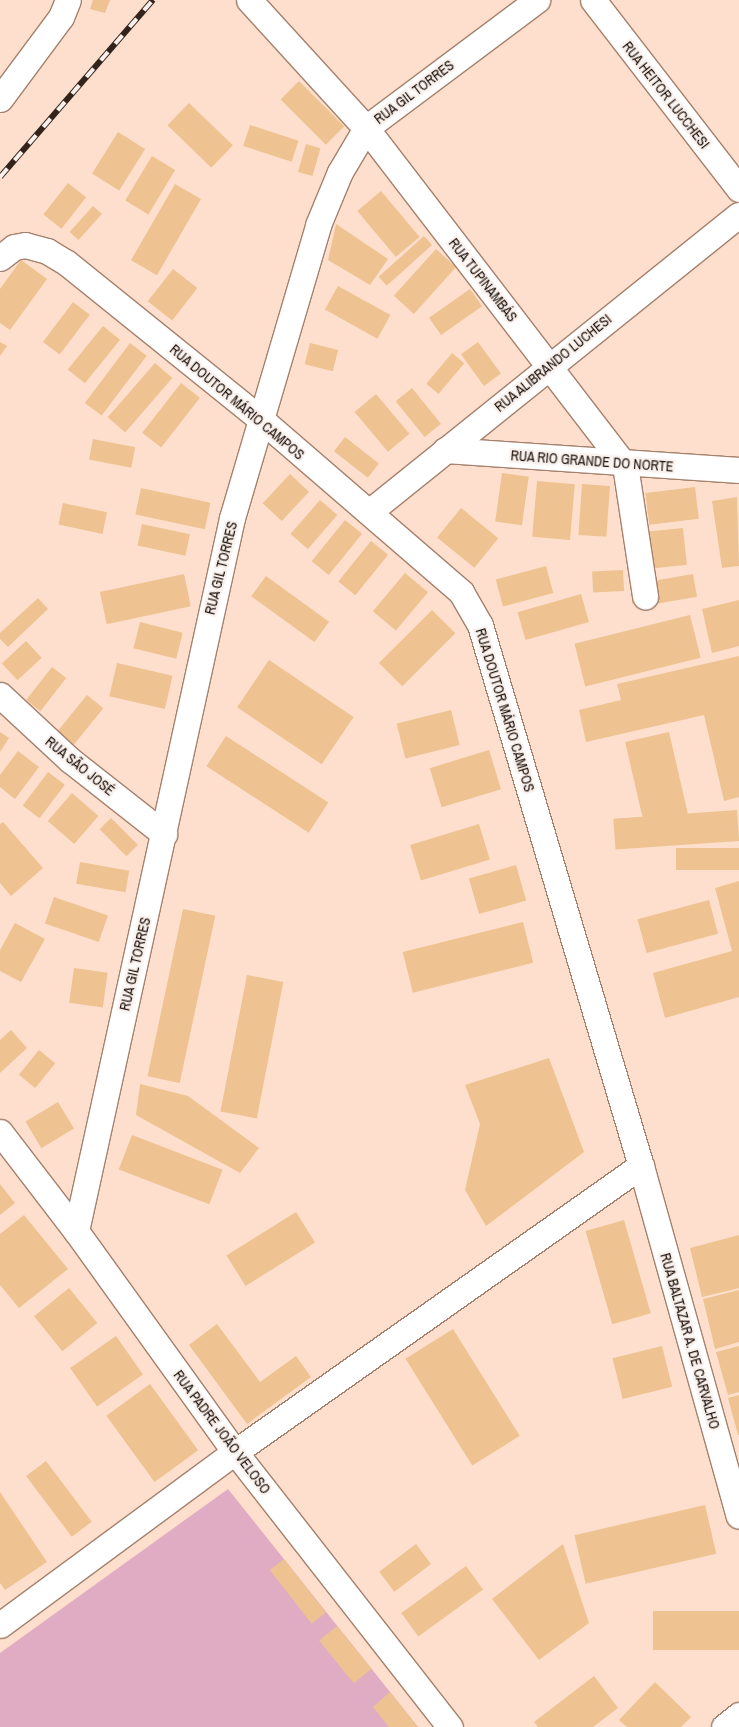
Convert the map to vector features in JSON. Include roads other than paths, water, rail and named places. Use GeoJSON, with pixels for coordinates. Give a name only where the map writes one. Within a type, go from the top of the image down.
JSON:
{"type":"FeatureCollection","features":[{"type":"Feature","properties":{"kind":"street"},"geometry":{"type":"LineString","coordinates":[[0,98],[61,17],[68,0]]}},
{"type":"Feature","properties":{"kind":"street","name":"RUA TUPINAMBÁS"},"geometry":{"type":"LineString","coordinates":[[248,0],[366,128],[625,465],[645,596]]}},
{"type":"Feature","properties":{"kind":"street","name":"RUA GIL TORRES"},"geometry":{"type":"LineString","coordinates":[[76,1231],[230,528],[263,421],[318,224],[340,172],[366,128],[537,0]]}},
{"type":"Feature","properties":{"kind":"street","name":"RUA HEITOR LUCCHESI"},"geometry":{"type":"LineString","coordinates":[[593,0],[739,189]]}},
{"type":"Feature","properties":{"kind":"street","name":"RUA ALIBRANDO LUCHESI"},"geometry":{"type":"LineString","coordinates":[[369,512],[739,215]]}},
{"type":"Feature","properties":{"kind":"street","name":"RUA DOUTOR MÁRIO CAMPOS"},"geometry":{"type":"LineString","coordinates":[[0,258],[14,247],[25,245],[47,251],[68,263],[263,421],[461,592],[480,625],[641,1166]]}},
{"type":"Feature","properties":{"kind":"street","name":"RUA RIO GRANDE DO NORTE"},"geometry":{"type":"LineString","coordinates":[[445,450],[625,465],[739,470]]}},
{"type":"Feature","properties":{"kind":"street","name":"RUA SÃO JOSÉ"},"geometry":{"type":"LineString","coordinates":[[0,695],[70,760],[164,834]]}},
{"type":"Feature","properties":{"kind":"street","name":"RUA PADRE JOÃO VELOSO"},"geometry":{"type":"LineString","coordinates":[[0,1132],[76,1231],[236,1452],[450,1727]]}},
{"type":"Feature","properties":{"kind":"street"},"geometry":{"type":"LineString","coordinates":[[0,1625],[236,1452],[641,1166]]}},
{"type":"Feature","properties":{"kind":"street","name":"RUA BALTAZAR A. DE CARVALHO"},"geometry":{"type":"LineString","coordinates":[[641,1166],[739,1516]]}},
{"type":"Feature","properties":{"kind":"street"},"geometry":{"type":"LineString","coordinates":[[724,1727],[739,1716]]}},
{"type":"Feature","properties":{"kind":"railway"},"geometry":{"type":"LineString","coordinates":[[0,177],[153,0]]}}]}
